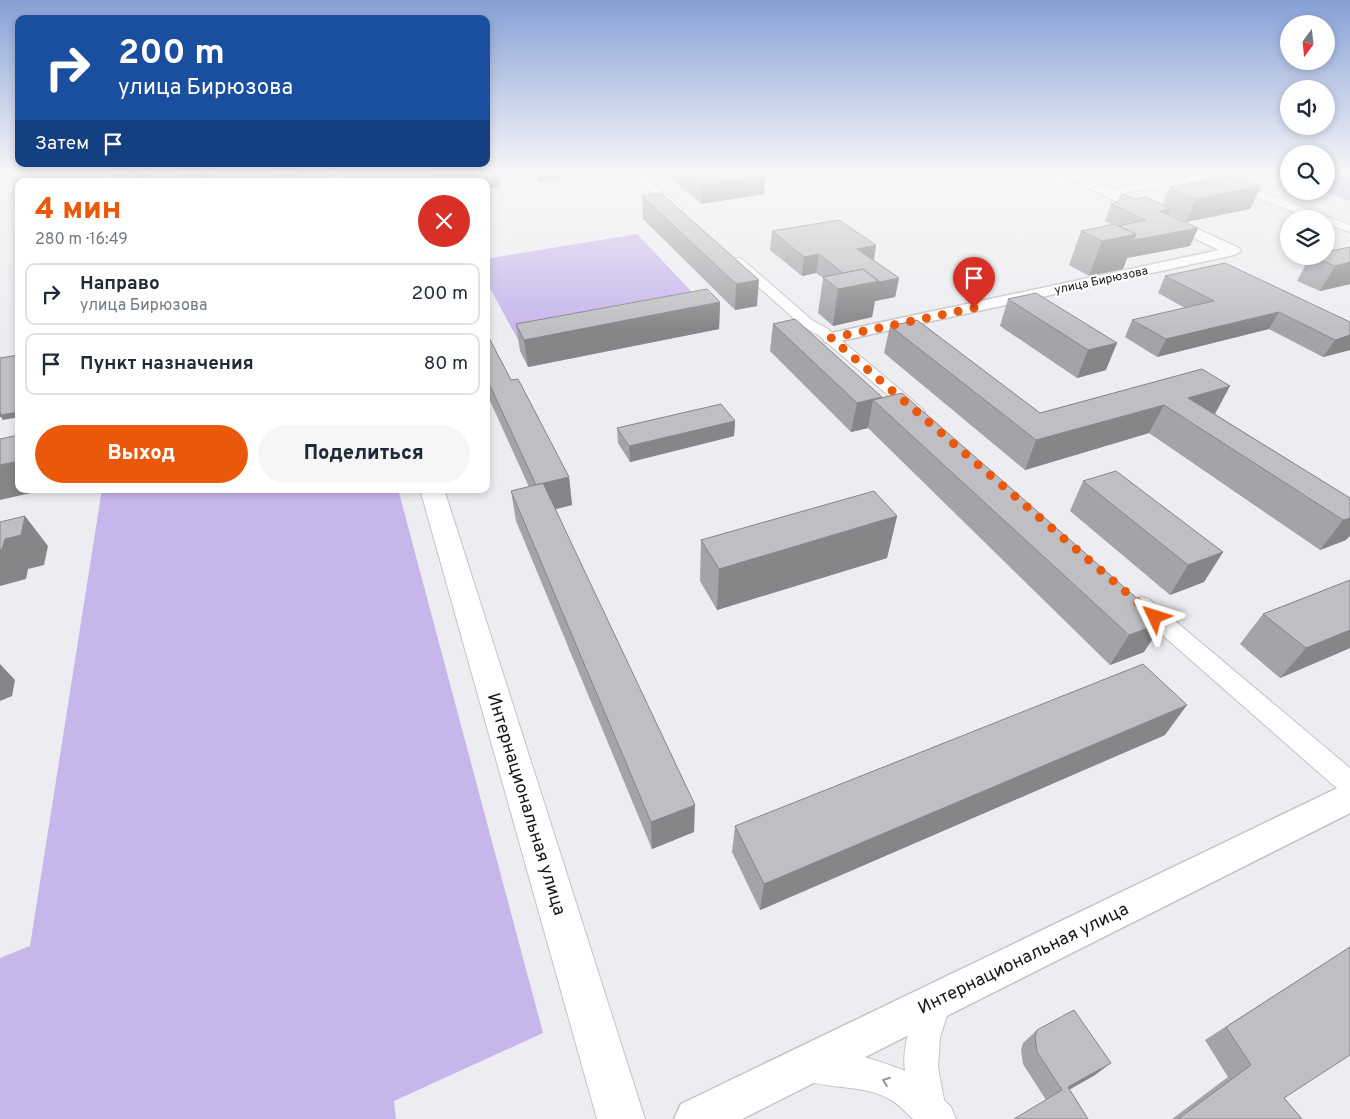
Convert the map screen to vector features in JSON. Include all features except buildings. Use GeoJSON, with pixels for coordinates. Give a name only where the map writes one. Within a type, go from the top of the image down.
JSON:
{"type":"FeatureCollection","features":[{"type":"Feature","properties":{"kind":"main road","name":"Интернациональная улица"},"geometry":{"type":"LineString","coordinates":[[433,493],[621,1119]]}},
{"type":"Feature","properties":{"kind":"street","name":"улица Бирюзова"},"geometry":{"type":"LineString","coordinates":[[831,338],[1234,251],[1175,224]]}},
{"type":"Feature","properties":{"kind":"street"},"geometry":{"type":"LineString","coordinates":[[1338,224],[1350,229]]}},
{"type":"Feature","properties":{"kind":"street"},"geometry":{"type":"LineString","coordinates":[[730,255],[807,323],[831,338],[928,421]]}},
{"type":"Feature","properties":{"kind":"street"},"geometry":{"type":"LineString","coordinates":[[1125,591],[1350,784]]}},
{"type":"Feature","properties":{"kind":"street","name":"Интернациональная улица"},"geometry":{"type":"LineString","coordinates":[[696,1119],[1350,797]]}},
{"type":"Feature","properties":{"kind":"street"},"geometry":{"type":"LineString","coordinates":[[934,1114],[921,1067],[924,1038],[935,1002]]}},
{"type":"Feature","properties":{"kind":"street"},"geometry":{"type":"LineString","coordinates":[[806,1066],[868,1074],[901,1086],[934,1114]]}},
{"type":"Feature","properties":{"kind":"shaded area"},"geometry":{"type":"Polygon","coordinates":[[[637,234],[709,310],[522,347],[490,288],[490,258],[637,234]]]}},
{"type":"Feature","properties":{"kind":"shaded area"},"geometry":{"type":"Polygon","coordinates":[[[101,493],[399,493],[543,1033],[394,1101],[396,1119],[0,1119],[0,958],[30,946],[101,493]]]}},
{"type":"Feature","properties":{"kind":"route"},"geometry":{"type":"LineString","coordinates":[[974,308],[831,338],[1155,617]]}}]}
